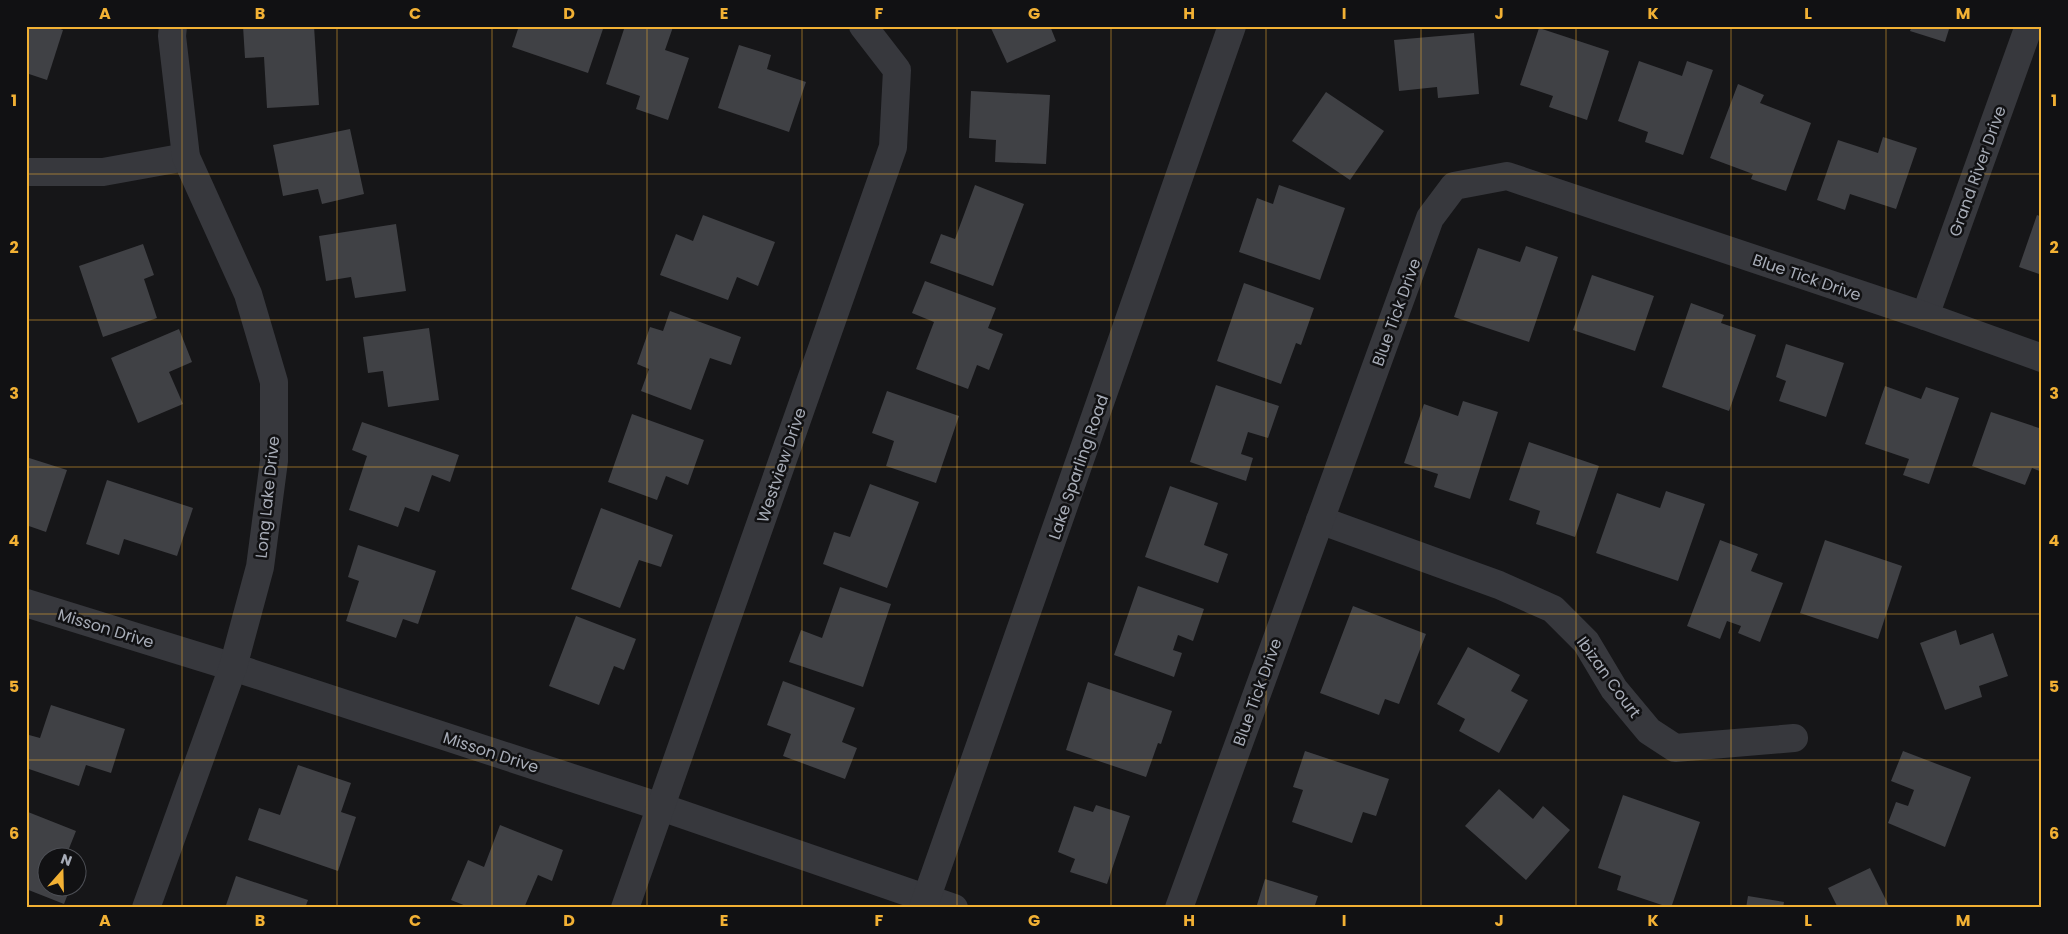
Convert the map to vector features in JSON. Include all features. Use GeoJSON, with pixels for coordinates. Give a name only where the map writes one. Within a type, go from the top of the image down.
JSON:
{"type":"FeatureCollection","features":[{"type":"Feature","properties":{"kind":"street","name":"Long Lake Drive"},"geometry":{"type":"LineString","coordinates":[[146,908],[232,667],[260,566],[274,461],[274,382],[248,294],[186,157],[173,26]]}},
{"type":"Feature","properties":{"kind":"street","name":"Westview Drive"},"geometry":{"type":"LineString","coordinates":[[625,908],[893,147],[897,70],[862,26]]}},
{"type":"Feature","properties":{"kind":"street","name":"Lake Sparling Road"},"geometry":{"type":"LineString","coordinates":[[925,903],[1232,26]]}},
{"type":"Feature","properties":{"kind":"street","name":"Grand River Drive"},"geometry":{"type":"LineString","coordinates":[[1925,316],[2029,26]]}},
{"type":"Feature","properties":{"kind":"street"},"geometry":{"type":"LineString","coordinates":[[26,172],[102,172],[186,157]]}},
{"type":"Feature","properties":{"kind":"street","name":"Blue Tick Drive"},"geometry":{"type":"LineString","coordinates":[[1179,908],[1430,218],[1454,186],[1507,176],[1925,316],[2042,358]]}},
{"type":"Feature","properties":{"kind":"street","name":"Ibizan Court"},"geometry":{"type":"LineString","coordinates":[[1320,520],[1499,585],[1553,609],[1586,642],[1614,689],[1649,731],[1675,748],[1794,738]]}},
{"type":"Feature","properties":{"kind":"street","name":"Misson Drive"},"geometry":{"type":"LineString","coordinates":[[26,603],[232,667],[661,807],[925,903],[954,908]]}},
{"type":"Feature","properties":{"kind":"building"},"geometry":{"type":"Polygon","coordinates":[[[26,26],[52,26],[63,30],[47,80],[26,73],[26,26]]]}},
{"type":"Feature","properties":{"kind":"building"},"geometry":{"type":"Polygon","coordinates":[[[243,26],[314,26],[319,105],[267,108],[264,57],[245,58],[243,26]]]}},
{"type":"Feature","properties":{"kind":"building"},"geometry":{"type":"Polygon","coordinates":[[[519,26],[604,26],[588,73],[512,47],[519,26]]]}},
{"type":"Feature","properties":{"kind":"building"},"geometry":{"type":"Polygon","coordinates":[[[625,26],[673,27],[665,50],[689,58],[668,120],[636,109],[640,96],[606,84],[625,26]]]}},
{"type":"Feature","properties":{"kind":"building"},"geometry":{"type":"Polygon","coordinates":[[[990,26],[1050,26],[1056,41],[1007,63],[990,26]]]}},
{"type":"Feature","properties":{"kind":"building"},"geometry":{"type":"Polygon","coordinates":[[[1912,26],[1950,26],[1945,42],[1910,31],[1912,26]]]}},
{"type":"Feature","properties":{"kind":"building"},"geometry":{"type":"Polygon","coordinates":[[[1539,28],[1609,51],[1587,120],[1549,107],[1553,96],[1520,85],[1539,28]]]}},
{"type":"Feature","properties":{"kind":"building"},"geometry":{"type":"Polygon","coordinates":[[[1474,33],[1479,94],[1438,98],[1437,87],[1399,91],[1394,40],[1474,33]]]}},
{"type":"Feature","properties":{"kind":"building"},"geometry":{"type":"Polygon","coordinates":[[[739,45],[771,55],[767,69],[806,82],[789,132],[718,108],[739,45]]]}},
{"type":"Feature","properties":{"kind":"building"},"geometry":{"type":"Polygon","coordinates":[[[1639,61],[1682,76],[1687,61],[1713,70],[1683,155],[1645,142],[1648,132],[1618,121],[1639,61]]]}},
{"type":"Feature","properties":{"kind":"building"},"geometry":{"type":"Polygon","coordinates":[[[1738,84],[1764,95],[1760,103],[1811,123],[1786,191],[1751,179],[1753,174],[1710,158],[1738,84]]]}},
{"type":"Feature","properties":{"kind":"building"},"geometry":{"type":"Polygon","coordinates":[[[971,91],[1050,95],[1046,164],[995,162],[996,140],[969,138],[971,91]]]}},
{"type":"Feature","properties":{"kind":"building"},"geometry":{"type":"Polygon","coordinates":[[[1326,92],[1384,131],[1350,180],[1292,141],[1326,92]]]}},
{"type":"Feature","properties":{"kind":"building"},"geometry":{"type":"Polygon","coordinates":[[[350,129],[364,194],[322,204],[318,189],[283,196],[273,145],[350,129]]]}},
{"type":"Feature","properties":{"kind":"building"},"geometry":{"type":"Polygon","coordinates":[[[1883,137],[1917,148],[1896,209],[1850,194],[1845,210],[1817,200],[1838,140],[1878,153],[1883,137]]]}},
{"type":"Feature","properties":{"kind":"building"},"geometry":{"type":"Polygon","coordinates":[[[975,185],[1024,204],[993,286],[930,263],[941,234],[955,239],[975,185]]]}},
{"type":"Feature","properties":{"kind":"building"},"geometry":{"type":"Polygon","coordinates":[[[1279,185],[1345,208],[1320,280],[1239,252],[1257,198],[1273,204],[1279,185]]]}},
{"type":"Feature","properties":{"kind":"building"},"geometry":{"type":"Polygon","coordinates":[[[703,215],[775,242],[758,286],[737,277],[728,300],[660,275],[676,234],[693,241],[703,215]]]}},
{"type":"Feature","properties":{"kind":"building"},"geometry":{"type":"Polygon","coordinates":[[[2037,215],[2042,217],[2042,275],[2019,267],[2037,215]]]}},
{"type":"Feature","properties":{"kind":"building"},"geometry":{"type":"Polygon","coordinates":[[[396,224],[406,291],[355,298],[351,277],[326,281],[319,236],[396,224]]]}},
{"type":"Feature","properties":{"kind":"building"},"geometry":{"type":"Polygon","coordinates":[[[143,244],[154,275],[144,279],[157,318],[103,337],[79,266],[143,244]]]}},
{"type":"Feature","properties":{"kind":"building"},"geometry":{"type":"Polygon","coordinates":[[[1526,246],[1558,257],[1529,342],[1454,317],[1478,248],[1520,262],[1526,246]]]}},
{"type":"Feature","properties":{"kind":"building"},"geometry":{"type":"Polygon","coordinates":[[[1592,275],[1654,296],[1635,351],[1573,330],[1592,275]]]}},
{"type":"Feature","properties":{"kind":"building"},"geometry":{"type":"Polygon","coordinates":[[[925,281],[996,308],[988,328],[1003,334],[989,370],[977,365],[968,389],[916,369],[934,322],[912,313],[925,281]]]}},
{"type":"Feature","properties":{"kind":"building"},"geometry":{"type":"Polygon","coordinates":[[[1244,283],[1314,308],[1301,345],[1296,343],[1281,384],[1217,361],[1244,283]]]}},
{"type":"Feature","properties":{"kind":"building"},"geometry":{"type":"Polygon","coordinates":[[[1691,303],[1724,315],[1721,323],[1756,335],[1729,411],[1662,387],[1691,303]]]}},
{"type":"Feature","properties":{"kind":"building"},"geometry":{"type":"Polygon","coordinates":[[[670,311],[741,337],[731,365],[710,358],[691,410],[641,391],[649,369],[637,364],[650,327],[663,331],[670,311]]]}},
{"type":"Feature","properties":{"kind":"building"},"geometry":{"type":"Polygon","coordinates":[[[429,328],[439,400],[388,407],[383,371],[368,373],[363,337],[429,328]]]}},
{"type":"Feature","properties":{"kind":"building"},"geometry":{"type":"Polygon","coordinates":[[[179,329],[192,362],[169,372],[183,404],[138,423],[111,358],[179,329]]]}},
{"type":"Feature","properties":{"kind":"building"},"geometry":{"type":"Polygon","coordinates":[[[1786,344],[1844,363],[1826,417],[1779,401],[1786,381],[1776,377],[1786,344]]]}},
{"type":"Feature","properties":{"kind":"building"},"geometry":{"type":"Polygon","coordinates":[[[1216,385],[1279,406],[1268,438],[1248,432],[1241,454],[1253,458],[1246,481],[1190,462],[1216,385]]]}},
{"type":"Feature","properties":{"kind":"building"},"geometry":{"type":"Polygon","coordinates":[[[1885,386],[1921,399],[1926,387],[1959,398],[1929,484],[1903,475],[1909,459],[1865,444],[1885,386]]]}},
{"type":"Feature","properties":{"kind":"building"},"geometry":{"type":"Polygon","coordinates":[[[887,391],[959,416],[936,483],[886,466],[894,441],[872,433],[887,391]]]}},
{"type":"Feature","properties":{"kind":"building"},"geometry":{"type":"Polygon","coordinates":[[[1463,401],[1498,412],[1470,499],[1434,487],[1438,474],[1404,463],[1424,404],[1458,416],[1463,401]]]}},
{"type":"Feature","properties":{"kind":"building"},"geometry":{"type":"Polygon","coordinates":[[[1991,412],[2042,429],[2042,472],[2032,468],[2025,485],[1972,466],[1991,412]]]}},
{"type":"Feature","properties":{"kind":"building"},"geometry":{"type":"Polygon","coordinates":[[[632,414],[704,440],[688,485],[666,476],[657,500],[608,482],[632,414]]]}},
{"type":"Feature","properties":{"kind":"building"},"geometry":{"type":"Polygon","coordinates":[[[362,422],[459,455],[450,482],[432,475],[419,512],[405,507],[398,527],[349,510],[367,456],[352,450],[362,422]]]}},
{"type":"Feature","properties":{"kind":"building"},"geometry":{"type":"Polygon","coordinates":[[[1529,442],[1599,466],[1575,537],[1536,524],[1540,511],[1509,500],[1529,442]]]}},
{"type":"Feature","properties":{"kind":"building"},"geometry":{"type":"Polygon","coordinates":[[[26,457],[67,470],[46,532],[26,525],[26,457]]]}},
{"type":"Feature","properties":{"kind":"building"},"geometry":{"type":"Polygon","coordinates":[[[107,480],[193,508],[177,556],[124,539],[119,555],[86,544],[107,480]]]}},
{"type":"Feature","properties":{"kind":"building"},"geometry":{"type":"Polygon","coordinates":[[[870,484],[919,502],[887,588],[823,564],[834,532],[850,537],[870,484]]]}},
{"type":"Feature","properties":{"kind":"building"},"geometry":{"type":"Polygon","coordinates":[[[1170,486],[1218,503],[1204,545],[1228,554],[1218,583],[1145,557],[1170,486]]]}},
{"type":"Feature","properties":{"kind":"building"},"geometry":{"type":"Polygon","coordinates":[[[1666,491],[1705,504],[1678,581],[1596,553],[1617,493],[1660,508],[1666,491]]]}},
{"type":"Feature","properties":{"kind":"building"},"geometry":{"type":"Polygon","coordinates":[[[601,508],[673,535],[661,567],[639,560],[620,608],[571,589],[601,508]]]}},
{"type":"Feature","properties":{"kind":"building"},"geometry":{"type":"Polygon","coordinates":[[[1720,540],[1758,554],[1751,571],[1783,583],[1760,642],[1738,633],[1741,626],[1727,621],[1720,639],[1687,626],[1720,540]]]}},
{"type":"Feature","properties":{"kind":"building"},"geometry":{"type":"Polygon","coordinates":[[[1825,540],[1902,566],[1878,639],[1800,613],[1825,540]]]}},
{"type":"Feature","properties":{"kind":"building"},"geometry":{"type":"Polygon","coordinates":[[[358,545],[436,571],[418,624],[403,619],[396,638],[346,621],[359,581],[348,577],[358,545]]]}},
{"type":"Feature","properties":{"kind":"building"},"geometry":{"type":"Polygon","coordinates":[[[1138,586],[1204,609],[1193,641],[1178,635],[1173,650],[1182,653],[1174,677],[1114,655],[1138,586]]]}},
{"type":"Feature","properties":{"kind":"building"},"geometry":{"type":"Polygon","coordinates":[[[840,587],[891,604],[863,687],[789,662],[801,630],[822,638],[840,587]]]}},
{"type":"Feature","properties":{"kind":"building"},"geometry":{"type":"Polygon","coordinates":[[[1353,606],[1426,634],[1399,704],[1385,699],[1379,715],[1320,693],[1353,606]]]}},
{"type":"Feature","properties":{"kind":"building"},"geometry":{"type":"Polygon","coordinates":[[[576,616],[636,639],[624,670],[614,666],[599,705],[549,686],[576,616]]]}},
{"type":"Feature","properties":{"kind":"building"},"geometry":{"type":"Polygon","coordinates":[[[1956,630],[1960,645],[1993,633],[2008,676],[1979,686],[1982,697],[1945,710],[1920,643],[1956,630]]]}},
{"type":"Feature","properties":{"kind":"building"},"geometry":{"type":"Polygon","coordinates":[[[1468,647],[1520,675],[1511,691],[1528,700],[1499,753],[1459,731],[1465,719],[1437,704],[1468,647]]]}},
{"type":"Feature","properties":{"kind":"building"},"geometry":{"type":"Polygon","coordinates":[[[783,681],[855,708],[842,742],[857,748],[845,779],[783,756],[791,734],[767,725],[783,681]]]}},
{"type":"Feature","properties":{"kind":"building"},"geometry":{"type":"Polygon","coordinates":[[[1088,682],[1172,711],[1161,744],[1158,743],[1146,777],[1066,750],[1088,682]]]}},
{"type":"Feature","properties":{"kind":"building"},"geometry":{"type":"Polygon","coordinates":[[[51,705],[125,729],[111,773],[86,765],[79,786],[26,768],[26,743],[29,735],[40,738],[51,705]]]}},
{"type":"Feature","properties":{"kind":"building"},"geometry":{"type":"Polygon","coordinates":[[[1305,751],[1389,779],[1376,816],[1363,812],[1352,843],[1292,822],[1303,790],[1293,787],[1305,751]]]}},
{"type":"Feature","properties":{"kind":"building"},"geometry":{"type":"Polygon","coordinates":[[[1903,751],[1971,777],[1945,847],[1888,823],[1896,802],[1908,806],[1914,790],[1891,781],[1903,751]]]}},
{"type":"Feature","properties":{"kind":"building"},"geometry":{"type":"Polygon","coordinates":[[[298,765],[351,783],[341,812],[356,817],[338,871],[248,840],[259,808],[280,815],[298,765]]]}},
{"type":"Feature","properties":{"kind":"building"},"geometry":{"type":"Polygon","coordinates":[[[1499,789],[1533,819],[1543,806],[1570,830],[1526,880],[1465,826],[1499,789]]]}},
{"type":"Feature","properties":{"kind":"building"},"geometry":{"type":"Polygon","coordinates":[[[1623,795],[1700,822],[1671,908],[1617,890],[1621,876],[1598,868],[1623,795]]]}},
{"type":"Feature","properties":{"kind":"building"},"geometry":{"type":"Polygon","coordinates":[[[1096,805],[1130,816],[1107,884],[1070,872],[1075,859],[1058,852],[1074,806],[1093,812],[1096,805]]]}},
{"type":"Feature","properties":{"kind":"building"},"geometry":{"type":"Polygon","coordinates":[[[28,812],[76,831],[70,846],[38,846],[38,894],[26,889],[26,818],[28,812]]]}},
{"type":"Feature","properties":{"kind":"building"},"geometry":{"type":"Polygon","coordinates":[[[500,825],[563,850],[552,881],[538,875],[524,908],[471,908],[451,900],[468,860],[484,867],[500,825]]]}},
{"type":"Feature","properties":{"kind":"building"},"geometry":{"type":"Polygon","coordinates":[[[1870,868],[1890,908],[1838,908],[1828,888],[1870,868]]]}},
{"type":"Feature","properties":{"kind":"building"},"geometry":{"type":"Polygon","coordinates":[[[236,876],[308,900],[305,908],[225,908],[236,876]]]}},
{"type":"Feature","properties":{"kind":"building"},"geometry":{"type":"Polygon","coordinates":[[[1265,879],[1318,896],[1314,908],[1256,908],[1265,879]]]}},
{"type":"Feature","properties":{"kind":"building"},"geometry":{"type":"Polygon","coordinates":[[[44,896],[67,896],[64,904],[44,896]]]}},
{"type":"Feature","properties":{"kind":"building"},"geometry":{"type":"Polygon","coordinates":[[[1748,896],[1784,902],[1783,908],[1746,908],[1748,896]]]}}]}
